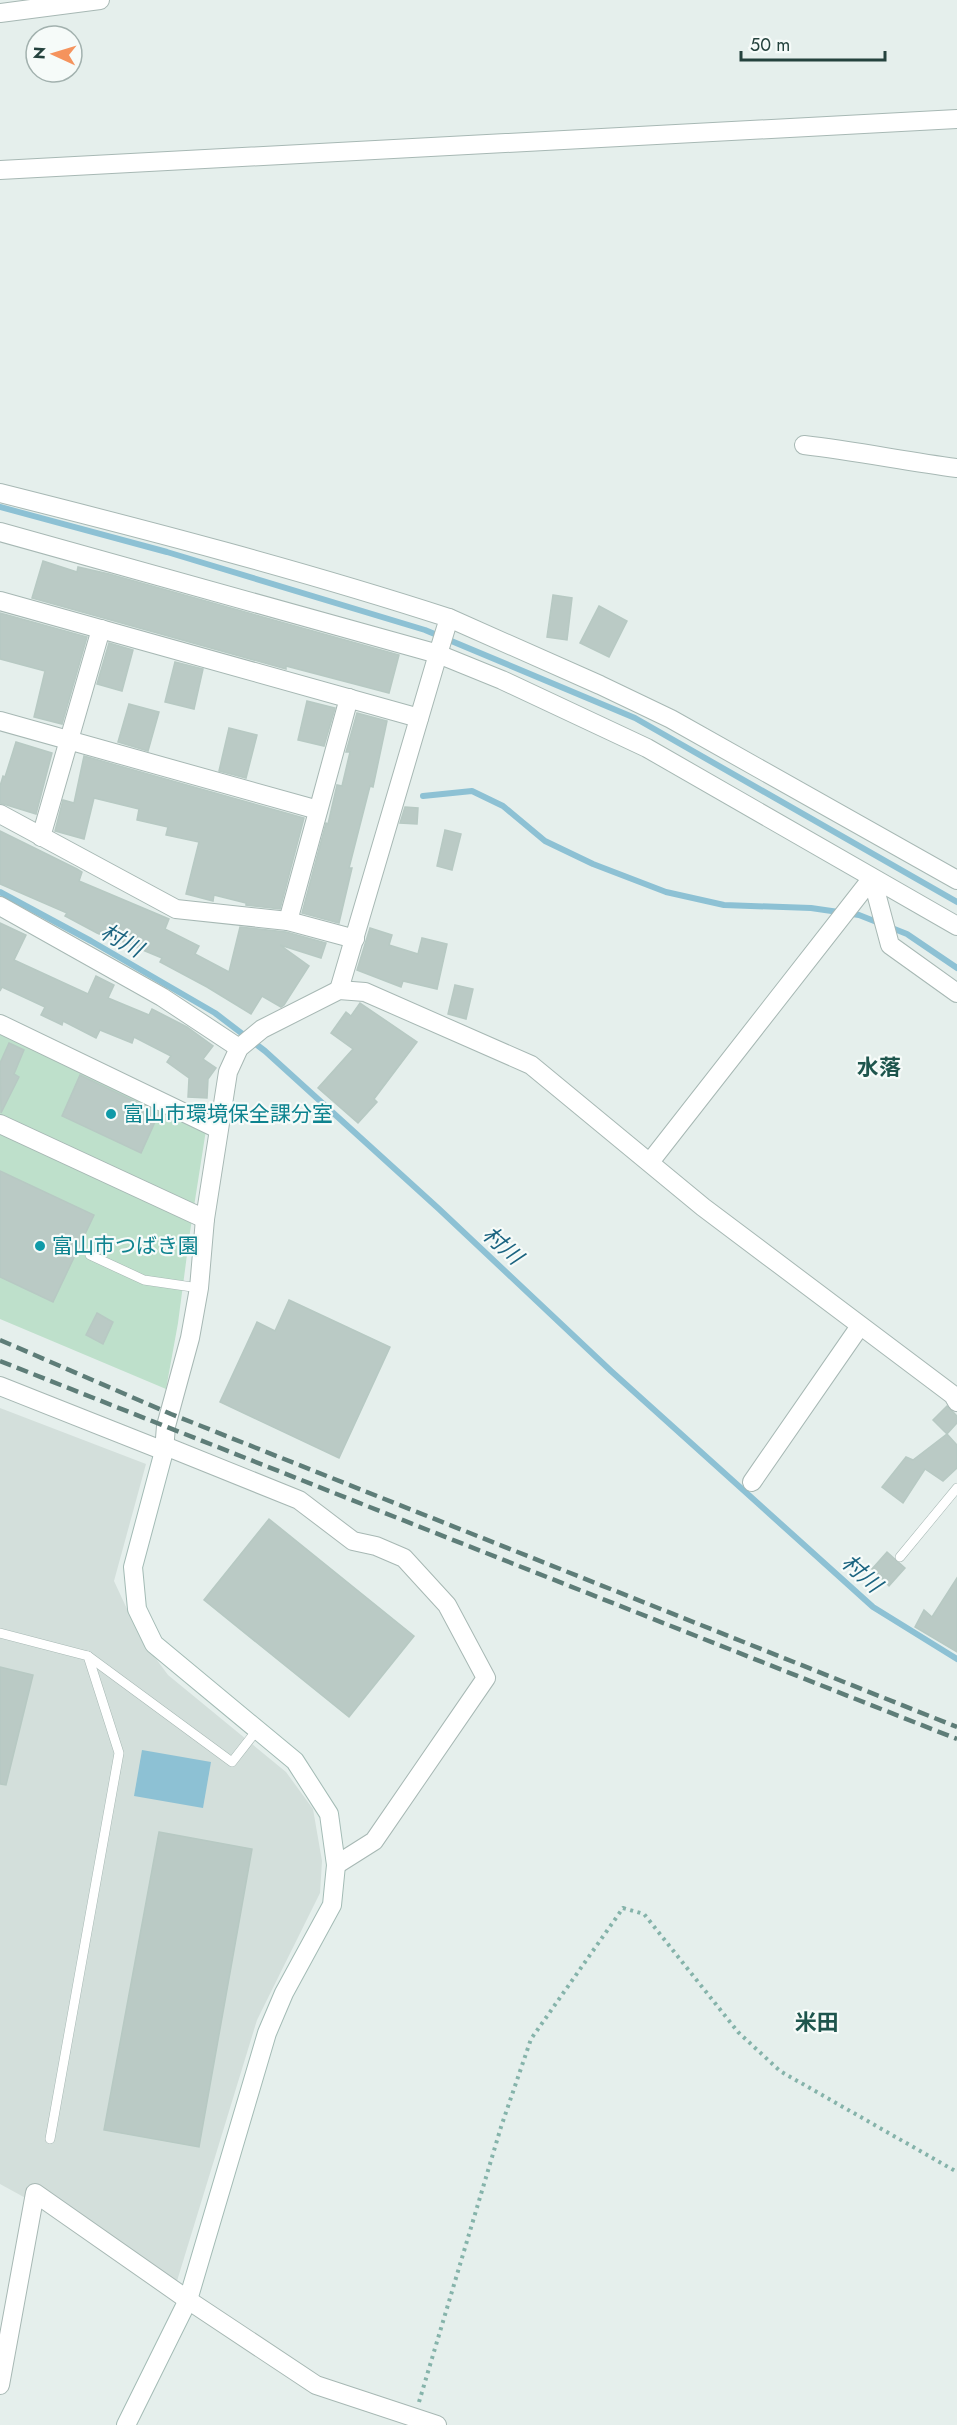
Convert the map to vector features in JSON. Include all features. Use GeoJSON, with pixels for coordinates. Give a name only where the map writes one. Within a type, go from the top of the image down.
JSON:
{"type":"FeatureCollection","features":[{"type":"Feature","properties":{"kind":"street"},"geometry":{"type":"LineString","coordinates":[[0,13],[100,0]]}},
{"type":"Feature","properties":{"kind":"street"},"geometry":{"type":"LineString","coordinates":[[0,170],[957,120]]}},
{"type":"Feature","properties":{"kind":"street"},"geometry":{"type":"LineString","coordinates":[[804,445],[870,453],[888,459],[957,468]]}},
{"type":"Feature","properties":{"kind":"street"},"geometry":{"type":"LineString","coordinates":[[0,493],[230,553],[449,618],[590,680],[671,719],[957,880]]}},
{"type":"Feature","properties":{"kind":"street"},"geometry":{"type":"LineString","coordinates":[[0,532],[438,654],[502,680],[647,748],[957,926]]}},
{"type":"Feature","properties":{"kind":"street"},"geometry":{"type":"LineString","coordinates":[[0,601],[419,718]]}},
{"type":"Feature","properties":{"kind":"street"},"geometry":{"type":"LineString","coordinates":[[339,990],[449,618]]}},
{"type":"Feature","properties":{"kind":"street"},"geometry":{"type":"LineString","coordinates":[[41,837],[101,629]]}},
{"type":"Feature","properties":{"kind":"street"},"geometry":{"type":"LineString","coordinates":[[288,921],[349,698]]}},
{"type":"Feature","properties":{"kind":"street"},"geometry":{"type":"LineString","coordinates":[[0,721],[318,810]]}},
{"type":"Feature","properties":{"kind":"street"},"geometry":{"type":"LineString","coordinates":[[0,814],[176,909],[288,921],[355,939]]}},
{"type":"Feature","properties":{"kind":"street"},"geometry":{"type":"LineString","coordinates":[[872,878],[890,945],[957,993]]}},
{"type":"Feature","properties":{"kind":"street"},"geometry":{"type":"LineString","coordinates":[[650,1162],[872,878]]}},
{"type":"Feature","properties":{"kind":"street"},"geometry":{"type":"LineString","coordinates":[[0,906],[162,997],[239,1047]]}},
{"type":"Feature","properties":{"kind":"street"},"geometry":{"type":"LineString","coordinates":[[126,2425],[188,2300],[267,2033],[284,1993],[332,1905],[336,1865],[329,1814],[295,1761],[154,1644],[137,1609],[134,1567],[164,1448],[166,1426],[190,1338],[199,1288],[205,1219],[218,1129],[228,1072],[239,1047],[259,1031],[339,990],[365,992],[531,1065],[703,1208],[952,1395],[957,1402]]}},
{"type":"Feature","properties":{"kind":"street"},"geometry":{"type":"LineString","coordinates":[[0,1024],[218,1129]]}},
{"type":"Feature","properties":{"kind":"street"},"geometry":{"type":"LineString","coordinates":[[0,1124],[205,1219]]}},
{"type":"Feature","properties":{"kind":"street"},"geometry":{"type":"LineString","coordinates":[[752,1482],[860,1326]]}},
{"type":"Feature","properties":{"kind":"street"},"geometry":{"type":"LineString","coordinates":[[0,1386],[299,1500],[353,1541],[376,1546],[404,1558],[447,1605],[486,1678],[374,1841],[336,1865]]}},
{"type":"Feature","properties":{"kind":"street"},"geometry":{"type":"LineString","coordinates":[[0,2385],[35,2193],[315,2385],[437,2425]]}},
{"type":"Feature","properties":{"kind":"lane"},"geometry":{"type":"LineString","coordinates":[[90,1255],[144,1280],[199,1288]]}},
{"type":"Feature","properties":{"kind":"lane"},"geometry":{"type":"LineString","coordinates":[[900,1557],[957,1488]]}},
{"type":"Feature","properties":{"kind":"lane"},"geometry":{"type":"LineString","coordinates":[[0,1633],[88,1656],[232,1762],[257,1730]]}},
{"type":"Feature","properties":{"kind":"lane"},"geometry":{"type":"LineString","coordinates":[[50,2139],[119,1753],[88,1656]]}},
{"type":"Feature","properties":{"kind":"path"},"geometry":{"type":"LineString","coordinates":[[414,2417],[501,2127],[531,2039],[623,1908],[644,1914],[738,2032],[780,2071],[957,2172]]}},
{"type":"Feature","properties":{"kind":"shaded area"},"geometry":{"type":"Polygon","coordinates":[[[0,1408],[146,1464],[114,1581],[140,1637],[168,1675],[286,1772],[313,1809],[322,1861],[320,1893],[257,2020],[177,2281],[0,2184],[0,1408]]]}},
{"type":"Feature","properties":{"kind":"green space"},"geometry":{"type":"Polygon","coordinates":[[[0,1030],[206,1130],[166,1389],[0,1319],[0,1030]]]}},
{"type":"Feature","properties":{"kind":"water"},"geometry":{"type":"Polygon","coordinates":[[[142,1750],[211,1762],[203,1808],[134,1796],[142,1750]]]}},
{"type":"Feature","properties":{"kind":"building"},"geometry":{"type":"Polygon","coordinates":[[[43,561],[77,572],[78,567],[109,574],[399,655],[389,693],[286,666],[286,669],[32,598],[43,561]]]}},
{"type":"Feature","properties":{"kind":"building"},"geometry":{"type":"Polygon","coordinates":[[[553,595],[572,598],[567,640],[547,637],[553,595]]]}},
{"type":"Feature","properties":{"kind":"building"},"geometry":{"type":"Polygon","coordinates":[[[599,606],[627,621],[609,657],[580,643],[599,606]]]}},
{"type":"Feature","properties":{"kind":"building"},"geometry":{"type":"Polygon","coordinates":[[[0,613],[87,637],[62,724],[34,717],[45,671],[0,659],[0,613]]]}},
{"type":"Feature","properties":{"kind":"building"},"geometry":{"type":"Polygon","coordinates":[[[109,643],[133,650],[122,691],[97,684],[109,643]]]}},
{"type":"Feature","properties":{"kind":"building"},"geometry":{"type":"Polygon","coordinates":[[[175,662],[203,669],[194,709],[165,702],[175,662]]]}},
{"type":"Feature","properties":{"kind":"building"},"geometry":{"type":"Polygon","coordinates":[[[307,701],[335,708],[324,746],[298,740],[307,701]]]}},
{"type":"Feature","properties":{"kind":"building"},"geometry":{"type":"Polygon","coordinates":[[[129,704],[159,712],[148,751],[118,742],[129,704]]]}},
{"type":"Feature","properties":{"kind":"building"},"geometry":{"type":"Polygon","coordinates":[[[357,713],[387,721],[373,787],[370,786],[349,868],[352,868],[339,923],[302,913],[337,785],[342,786],[350,752],[346,752],[357,713]]]}},
{"type":"Feature","properties":{"kind":"building"},"geometry":{"type":"Polygon","coordinates":[[[229,728],[257,735],[246,778],[219,771],[229,728]]]}},
{"type":"Feature","properties":{"kind":"building"},"geometry":{"type":"Polygon","coordinates":[[[16,742],[52,753],[36,814],[0,803],[0,786],[16,742]]]}},
{"type":"Feature","properties":{"kind":"building"},"geometry":{"type":"Polygon","coordinates":[[[84,756],[304,818],[280,909],[246,905],[246,903],[214,895],[213,901],[186,894],[199,842],[166,835],[168,827],[137,820],[139,809],[94,798],[84,839],[55,831],[63,800],[74,803],[84,756]]]}},
{"type":"Feature","properties":{"kind":"building"},"geometry":{"type":"Polygon","coordinates":[[[405,807],[418,808],[417,824],[400,823],[405,807]]]}},
{"type":"Feature","properties":{"kind":"building"},"geometry":{"type":"Polygon","coordinates":[[[445,830],[461,834],[452,870],[437,866],[445,830]]]}},
{"type":"Feature","properties":{"kind":"building"},"geometry":{"type":"Polygon","coordinates":[[[0,831],[82,872],[79,881],[169,919],[165,929],[199,946],[195,954],[229,972],[240,927],[286,932],[326,943],[321,958],[280,945],[309,966],[284,1005],[281,1007],[262,996],[251,1014],[160,962],[162,958],[97,933],[65,916],[67,913],[0,884],[0,831]]]}},
{"type":"Feature","properties":{"kind":"building"},"geometry":{"type":"Polygon","coordinates":[[[0,923],[26,935],[14,960],[88,994],[96,976],[114,985],[108,998],[149,1015],[152,1009],[187,1027],[213,1046],[203,1059],[216,1068],[208,1079],[207,1098],[188,1097],[189,1078],[167,1062],[171,1056],[134,1037],[132,1043],[100,1030],[96,1038],[63,1021],[62,1025],[41,1015],[45,1007],[2,987],[0,991],[0,923]]]}},
{"type":"Feature","properties":{"kind":"building"},"geometry":{"type":"Polygon","coordinates":[[[370,928],[392,935],[389,945],[418,954],[422,938],[447,944],[437,989],[403,981],[401,987],[357,970],[370,928]]]}},
{"type":"Feature","properties":{"kind":"building"},"geometry":{"type":"Polygon","coordinates":[[[455,985],[473,989],[466,1019],[448,1014],[455,985]]]}},
{"type":"Feature","properties":{"kind":"building"},"geometry":{"type":"Polygon","coordinates":[[[360,1003],[417,1042],[374,1099],[377,1102],[358,1123],[318,1088],[353,1049],[331,1033],[346,1012],[351,1016],[360,1003]]]}},
{"type":"Feature","properties":{"kind":"building"},"geometry":{"type":"Polygon","coordinates":[[[9,1043],[24,1050],[14,1074],[19,1077],[1,1113],[0,1063],[9,1043]]]}},
{"type":"Feature","properties":{"kind":"building","name":"富山市環境保全課分室"},"geometry":{"type":"Polygon","coordinates":[[[80,1075],[159,1113],[141,1153],[62,1116],[80,1075]]]}},
{"type":"Feature","properties":{"kind":"building","name":"富山市つばき園"},"geometry":{"type":"Polygon","coordinates":[[[0,1171],[94,1215],[53,1302],[0,1277],[0,1171]]]}},
{"type":"Feature","properties":{"kind":"building"},"geometry":{"type":"Polygon","coordinates":[[[289,1300],[390,1347],[339,1458],[220,1402],[257,1322],[275,1331],[289,1300]]]}},
{"type":"Feature","properties":{"kind":"building"},"geometry":{"type":"Polygon","coordinates":[[[97,1313],[113,1322],[103,1344],[86,1335],[97,1313]]]}},
{"type":"Feature","properties":{"kind":"building"},"geometry":{"type":"Polygon","coordinates":[[[947,1406],[957,1416],[957,1423],[947,1434],[933,1420],[947,1406]]]}},
{"type":"Feature","properties":{"kind":"building"},"geometry":{"type":"Polygon","coordinates":[[[947,1434],[957,1445],[957,1468],[943,1481],[925,1469],[903,1503],[882,1487],[906,1457],[913,1460],[947,1434]]]}},
{"type":"Feature","properties":{"kind":"building"},"geometry":{"type":"Polygon","coordinates":[[[269,1519],[414,1636],[349,1717],[204,1600],[269,1519]]]}},
{"type":"Feature","properties":{"kind":"building"},"geometry":{"type":"Polygon","coordinates":[[[887,1552],[905,1568],[889,1586],[872,1569],[887,1552]]]}},
{"type":"Feature","properties":{"kind":"building"},"geometry":{"type":"Polygon","coordinates":[[[957,1578],[957,1652],[915,1627],[924,1610],[932,1617],[957,1578]]]}},
{"type":"Feature","properties":{"kind":"building"},"geometry":{"type":"Polygon","coordinates":[[[0,1667],[33,1675],[6,1785],[0,1784],[0,1667]]]}},
{"type":"Feature","properties":{"kind":"building"},"geometry":{"type":"Polygon","coordinates":[[[159,1832],[252,1849],[199,2147],[104,2130],[159,1832]]]}},
{"type":"Feature","properties":{"kind":"waterway"},"geometry":{"type":"LineString","coordinates":[[0,507],[167,552],[425,630],[635,718],[957,902]]}},
{"type":"Feature","properties":{"kind":"waterway"},"geometry":{"type":"LineString","coordinates":[[423,796],[472,791],[503,806],[545,841],[593,864],[666,892],[724,905],[811,908],[859,915],[907,934],[957,968]]}},
{"type":"Feature","properties":{"kind":"waterway","name":"村川"},"geometry":{"type":"LineString","coordinates":[[0,892],[91,941],[215,1013],[265,1051],[439,1209],[611,1371],[873,1607],[957,1659]]}},
{"type":"Feature","properties":{"kind":"railway"},"geometry":{"type":"LineString","coordinates":[[0,1340],[171,1414],[957,1727]]}},
{"type":"Feature","properties":{"kind":"railway"},"geometry":{"type":"LineString","coordinates":[[0,1361],[957,1739]]}},
{"type":"Feature","properties":{"kind":"place","name":"富山市環境保全課分室"},"geometry":{"type":"Point","coordinates":[111,1114]}},
{"type":"Feature","properties":{"kind":"place","name":"富山市つばき園"},"geometry":{"type":"Point","coordinates":[40,1246]}},
{"type":"Feature","properties":{"kind":"district","name":"水落"},"geometry":{"type":"Point","coordinates":[879,1067]}},
{"type":"Feature","properties":{"kind":"district","name":"米田"},"geometry":{"type":"Point","coordinates":[817,2022]}}]}
